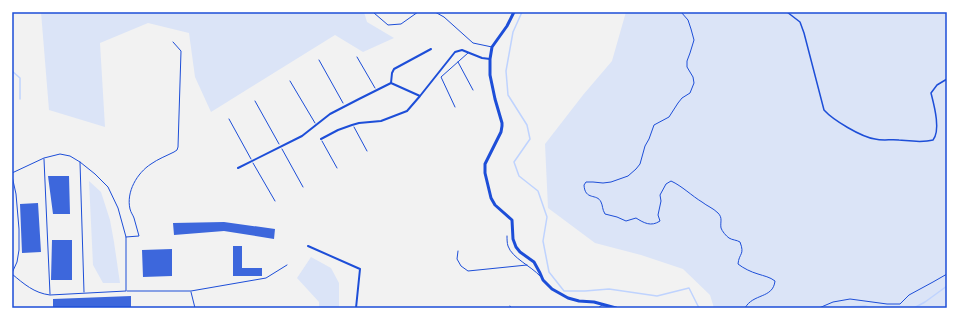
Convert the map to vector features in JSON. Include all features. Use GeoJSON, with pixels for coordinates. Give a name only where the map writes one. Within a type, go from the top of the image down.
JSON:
{"type":"FeatureCollection","features":[{"type":"Feature","properties":{"kind":"street"},"geometry":{"type":"LineString","coordinates":[[514,12],[507,26],[492,47],[490,59],[490,75],[502,123],[501,132],[484,164],[491,198],[495,205],[512,220],[513,239],[516,247],[520,252],[534,262],[543,280],[552,289],[568,298],[579,301],[594,302],[616,308]]}},
{"type":"Feature","properties":{"kind":"street"},"geometry":{"type":"LineString","coordinates":[[787,12],[800,22],[824,110],[832,118],[867,138],[922,142],[933,140],[937,133],[931,93],[942,81],[947,79]]}},
{"type":"Feature","properties":{"kind":"street"},"geometry":{"type":"LineString","coordinates":[[391,83],[394,69],[431,49]]}},
{"type":"Feature","properties":{"kind":"street"},"geometry":{"type":"LineString","coordinates":[[321,139],[338,130],[352,125],[381,121],[408,111],[455,52],[462,50],[490,59]]}},
{"type":"Feature","properties":{"kind":"street"},"geometry":{"type":"LineString","coordinates":[[238,168],[302,136],[330,114],[391,83],[420,96]]}},
{"type":"Feature","properties":{"kind":"street"},"geometry":{"type":"LineString","coordinates":[[308,246],[360,269],[356,308]]}},
{"type":"Feature","properties":{"kind":"lane"},"geometry":{"type":"LineString","coordinates":[[374,12],[388,25],[401,24],[418,12]]}},
{"type":"Feature","properties":{"kind":"lane"},"geometry":{"type":"LineString","coordinates":[[435,12],[444,17],[473,43],[492,47]]}},
{"type":"Feature","properties":{"kind":"lane"},"geometry":{"type":"LineString","coordinates":[[126,237],[139,236],[134,218],[130,211],[130,194],[133,185],[141,172],[149,165],[174,152],[178,147],[181,51],[173,42]]}},
{"type":"Feature","properties":{"kind":"lane"},"geometry":{"type":"LineString","coordinates":[[455,107],[441,77],[468,52]]}},
{"type":"Feature","properties":{"kind":"lane"},"geometry":{"type":"LineString","coordinates":[[458,62],[473,90]]}},
{"type":"Feature","properties":{"kind":"lane"},"geometry":{"type":"LineString","coordinates":[[12,173],[44,158],[60,154],[70,156],[80,162],[108,187],[118,208],[126,237],[126,291]]}},
{"type":"Feature","properties":{"kind":"lane"},"geometry":{"type":"LineString","coordinates":[[44,158],[50,295]]}},
{"type":"Feature","properties":{"kind":"lane"},"geometry":{"type":"LineString","coordinates":[[80,162],[84,293]]}},
{"type":"Feature","properties":{"kind":"lane"},"geometry":{"type":"LineString","coordinates":[[12,176],[16,194],[19,229],[19,250],[17,262],[12,274],[24,284],[43,294],[50,295],[126,291],[190,291],[266,278],[287,265]]}},
{"type":"Feature","properties":{"kind":"lane"},"geometry":{"type":"LineString","coordinates":[[507,236],[508,246],[512,253],[536,272],[543,280]]}},
{"type":"Feature","properties":{"kind":"lane"},"geometry":{"type":"LineString","coordinates":[[458,251],[457,260],[461,266],[468,271],[527,265]]}},
{"type":"Feature","properties":{"kind":"lane"},"geometry":{"type":"LineString","coordinates":[[190,291],[195,308]]}},
{"type":"Feature","properties":{"kind":"lane"},"geometry":{"type":"LineString","coordinates":[[598,308],[603,304]]}},
{"type":"Feature","properties":{"kind":"path"},"geometry":{"type":"LineString","coordinates":[[682,12],[688,20],[694,40],[686,61],[687,67],[693,76],[694,83],[690,92],[682,98],[669,117],[654,125],[645,146],[640,164],[636,169],[628,176],[612,182],[586,182],[584,185],[584,190],[586,194],[602,202],[603,211],[605,214],[626,221],[636,218],[646,224],[657,224],[660,222],[658,215],[662,201],[660,195],[666,184],[671,181],[710,207],[719,214],[722,220],[721,227],[725,235],[740,242],[742,248],[738,259],[738,264],[741,267],[757,274],[772,278],[775,281],[775,287],[770,293],[750,301],[745,308]]}},
{"type":"Feature","properties":{"kind":"path"},"geometry":{"type":"LineString","coordinates":[[357,57],[376,90]]}},
{"type":"Feature","properties":{"kind":"path"},"geometry":{"type":"LineString","coordinates":[[319,60],[345,107]]}},
{"type":"Feature","properties":{"kind":"path"},"geometry":{"type":"LineString","coordinates":[[290,80],[316,125]]}},
{"type":"Feature","properties":{"kind":"path"},"geometry":{"type":"LineString","coordinates":[[255,101],[303,187]]}},
{"type":"Feature","properties":{"kind":"path"},"geometry":{"type":"LineString","coordinates":[[228,119],[275,201]]}},
{"type":"Feature","properties":{"kind":"path"},"geometry":{"type":"LineString","coordinates":[[352,125],[367,151]]}},
{"type":"Feature","properties":{"kind":"path"},"geometry":{"type":"LineString","coordinates":[[321,139],[337,168]]}},
{"type":"Feature","properties":{"kind":"path"},"geometry":{"type":"LineString","coordinates":[[820,308],[833,302],[850,299],[887,304],[900,304],[908,295],[947,274]]}},
{"type":"Feature","properties":{"kind":"shaded area"},"geometry":{"type":"Polygon","coordinates":[[[41,12],[364,12],[367,22],[394,38],[363,52],[335,35],[211,112],[195,77],[189,33],[148,23],[100,43],[105,127],[49,110],[41,12]]]}},
{"type":"Feature","properties":{"kind":"shaded area"},"geometry":{"type":"Polygon","coordinates":[[[626,12],[947,12],[947,308],[714,308],[710,295],[683,269],[641,255],[595,243],[548,208],[545,144],[583,95],[612,61],[626,12]]]}},
{"type":"Feature","properties":{"kind":"shaded area"},"geometry":{"type":"Polygon","coordinates":[[[89,181],[101,192],[110,220],[120,283],[103,283],[93,265],[89,181]]]}},
{"type":"Feature","properties":{"kind":"shaded area"},"geometry":{"type":"Polygon","coordinates":[[[311,257],[331,268],[339,283],[339,308],[319,308],[319,302],[297,278],[311,257]]]}},
{"type":"Feature","properties":{"kind":"building"},"geometry":{"type":"Polygon","coordinates":[[[48,176],[69,176],[70,214],[53,214],[48,176]]]}},
{"type":"Feature","properties":{"kind":"building"},"geometry":{"type":"Polygon","coordinates":[[[38,203],[41,252],[22,253],[20,204],[38,203]]]}},
{"type":"Feature","properties":{"kind":"building"},"geometry":{"type":"Polygon","coordinates":[[[224,222],[275,229],[274,239],[224,231],[174,235],[173,223],[224,222]]]}},
{"type":"Feature","properties":{"kind":"building"},"geometry":{"type":"Polygon","coordinates":[[[52,240],[72,240],[72,280],[51,280],[52,240]]]}},
{"type":"Feature","properties":{"kind":"building"},"geometry":{"type":"Polygon","coordinates":[[[233,246],[242,246],[242,268],[262,268],[262,276],[233,276],[233,246]]]}},
{"type":"Feature","properties":{"kind":"building"},"geometry":{"type":"Polygon","coordinates":[[[172,249],[172,276],[143,277],[142,250],[172,249]]]}},
{"type":"Feature","properties":{"kind":"building"},"geometry":{"type":"Polygon","coordinates":[[[131,296],[131,308],[53,308],[53,299],[131,296]]]}},
{"type":"Feature","properties":{"kind":"waterway"},"geometry":{"type":"LineString","coordinates":[[522,12],[513,32],[506,71],[508,95],[527,125],[530,139],[514,162],[519,176],[538,191],[547,217],[543,241],[549,272],[564,291],[609,289],[657,296],[689,288],[699,308]]}},
{"type":"Feature","properties":{"kind":"waterway"},"geometry":{"type":"LineString","coordinates":[[12,71],[20,78],[20,99]]}},
{"type":"Feature","properties":{"kind":"waterway"},"geometry":{"type":"LineString","coordinates":[[914,308],[947,286]]}},
{"type":"Feature","properties":{"kind":"waterway"},"geometry":{"type":"LineString","coordinates":[[843,308],[865,306],[872,308]]}}]}
